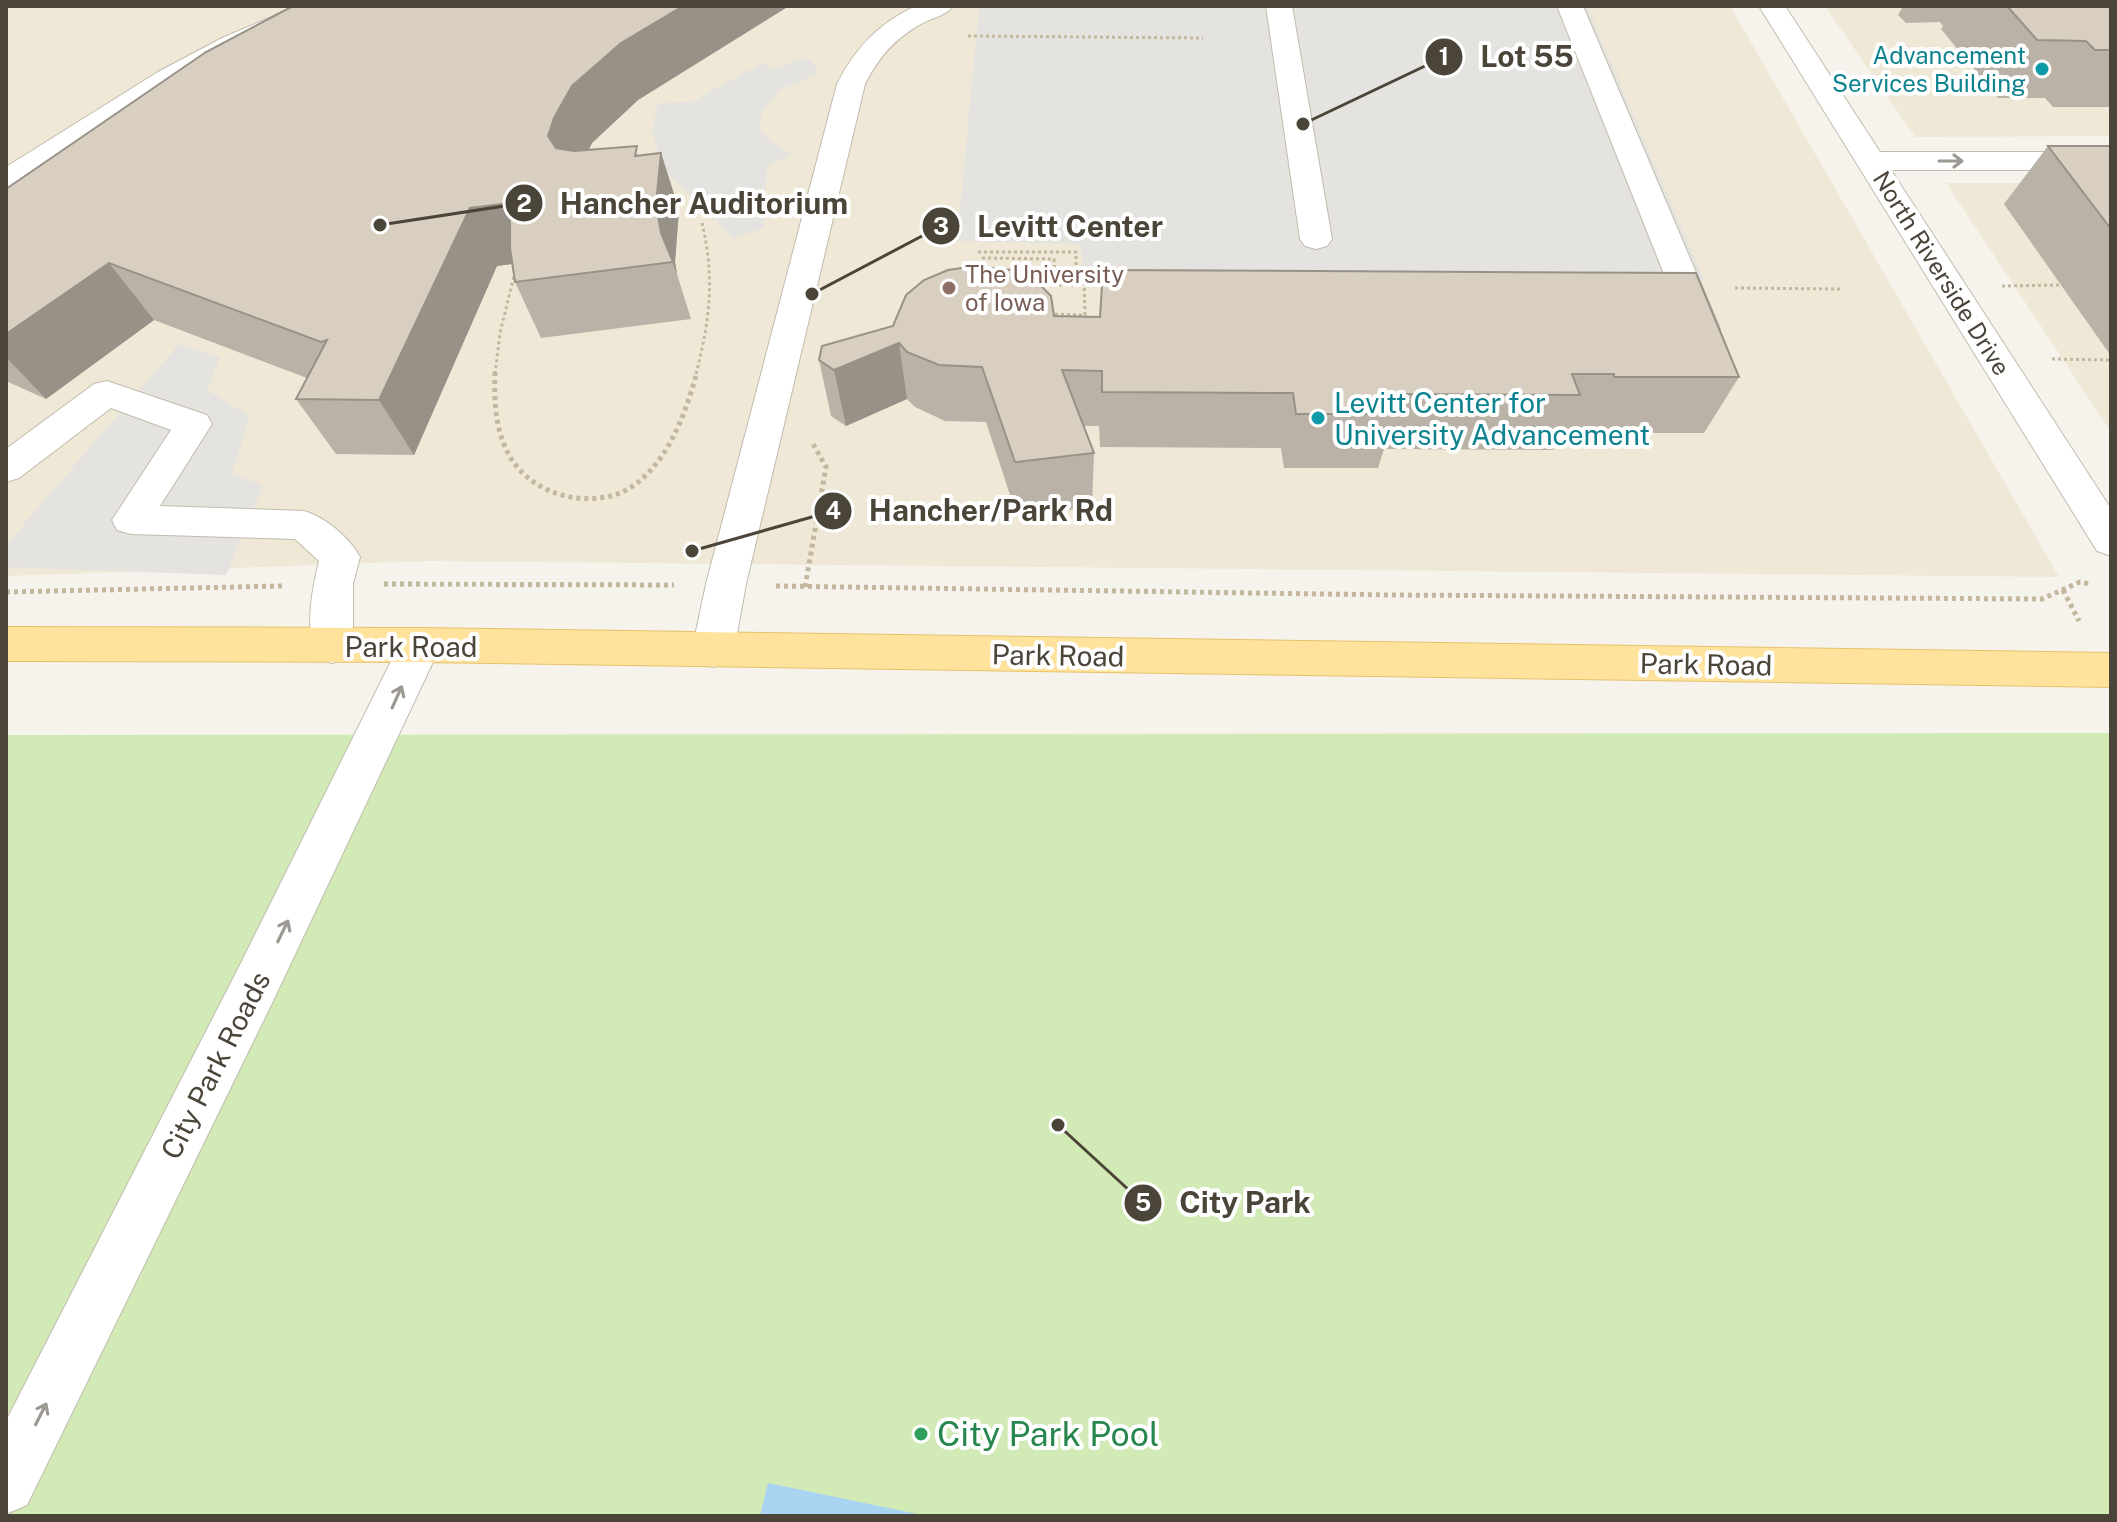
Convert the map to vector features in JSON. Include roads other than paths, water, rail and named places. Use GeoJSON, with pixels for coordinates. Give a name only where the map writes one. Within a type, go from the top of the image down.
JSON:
{"type":"FeatureCollection","features":[{"type":"Feature","properties":{"kind":"main road","name":"Park Road"},"geometry":{"type":"LineString","coordinates":[[6,644],[420,645],[2111,670]]}},
{"type":"Feature","properties":{"kind":"street"},"geometry":{"type":"LineString","coordinates":[[6,179],[203,57],[320,6]]}},
{"type":"Feature","properties":{"kind":"street"},"geometry":{"type":"LineString","coordinates":[[713,650],[726,584],[851,84],[860,64],[894,27],[940,6]]}},
{"type":"Feature","properties":{"kind":"street"},"geometry":{"type":"LineString","coordinates":[[1279,6],[1316,239]]}},
{"type":"Feature","properties":{"kind":"street"},"geometry":{"type":"LineString","coordinates":[[1570,6],[1714,355]]}},
{"type":"Feature","properties":{"kind":"street","name":"North Riverside Drive"},"geometry":{"type":"LineString","coordinates":[[1772,6],[2111,541]]}},
{"type":"Feature","properties":{"kind":"street"},"geometry":{"type":"LineString","coordinates":[[1873,161],[2111,161]]}},
{"type":"Feature","properties":{"kind":"street"},"geometry":{"type":"LineString","coordinates":[[6,468],[107,393],[194,424],[131,520],[304,525],[340,557],[333,584],[332,646]]}},
{"type":"Feature","properties":{"kind":"street","name":"City Park Roads"},"geometry":{"type":"LineString","coordinates":[[6,1484],[257,982],[420,645]]}},
{"type":"Feature","properties":{"kind":"water"},"geometry":{"type":"Polygon","coordinates":[[[768,1483],[927,1516],[760,1516],[768,1483]]]}},
{"type":"Feature","properties":{"kind":"place","name":"Advancement Services Building"},"geometry":{"type":"Point","coordinates":[2042,69]}},
{"type":"Feature","properties":{"kind":"place","name":"Lot 55"},"geometry":{"type":"Point","coordinates":[1303,124]}},
{"type":"Feature","properties":{"kind":"place","name":"Hancher Auditorium"},"geometry":{"type":"Point","coordinates":[380,225]}},
{"type":"Feature","properties":{"kind":"place","name":"The University of Iowa"},"geometry":{"type":"Point","coordinates":[949,288]}},
{"type":"Feature","properties":{"kind":"place","name":"Levitt Center"},"geometry":{"type":"Point","coordinates":[812,294]}},
{"type":"Feature","properties":{"kind":"place","name":"Levitt Center for University Advancement"},"geometry":{"type":"Point","coordinates":[1318,418]}},
{"type":"Feature","properties":{"kind":"place","name":"Hancher/Park Rd"},"geometry":{"type":"Point","coordinates":[692,551]}},
{"type":"Feature","properties":{"kind":"place","name":"City Park"},"geometry":{"type":"Point","coordinates":[1058,1125]}},
{"type":"Feature","properties":{"kind":"place","name":"City Park Pool"},"geometry":{"type":"Point","coordinates":[921,1434]}}]}
